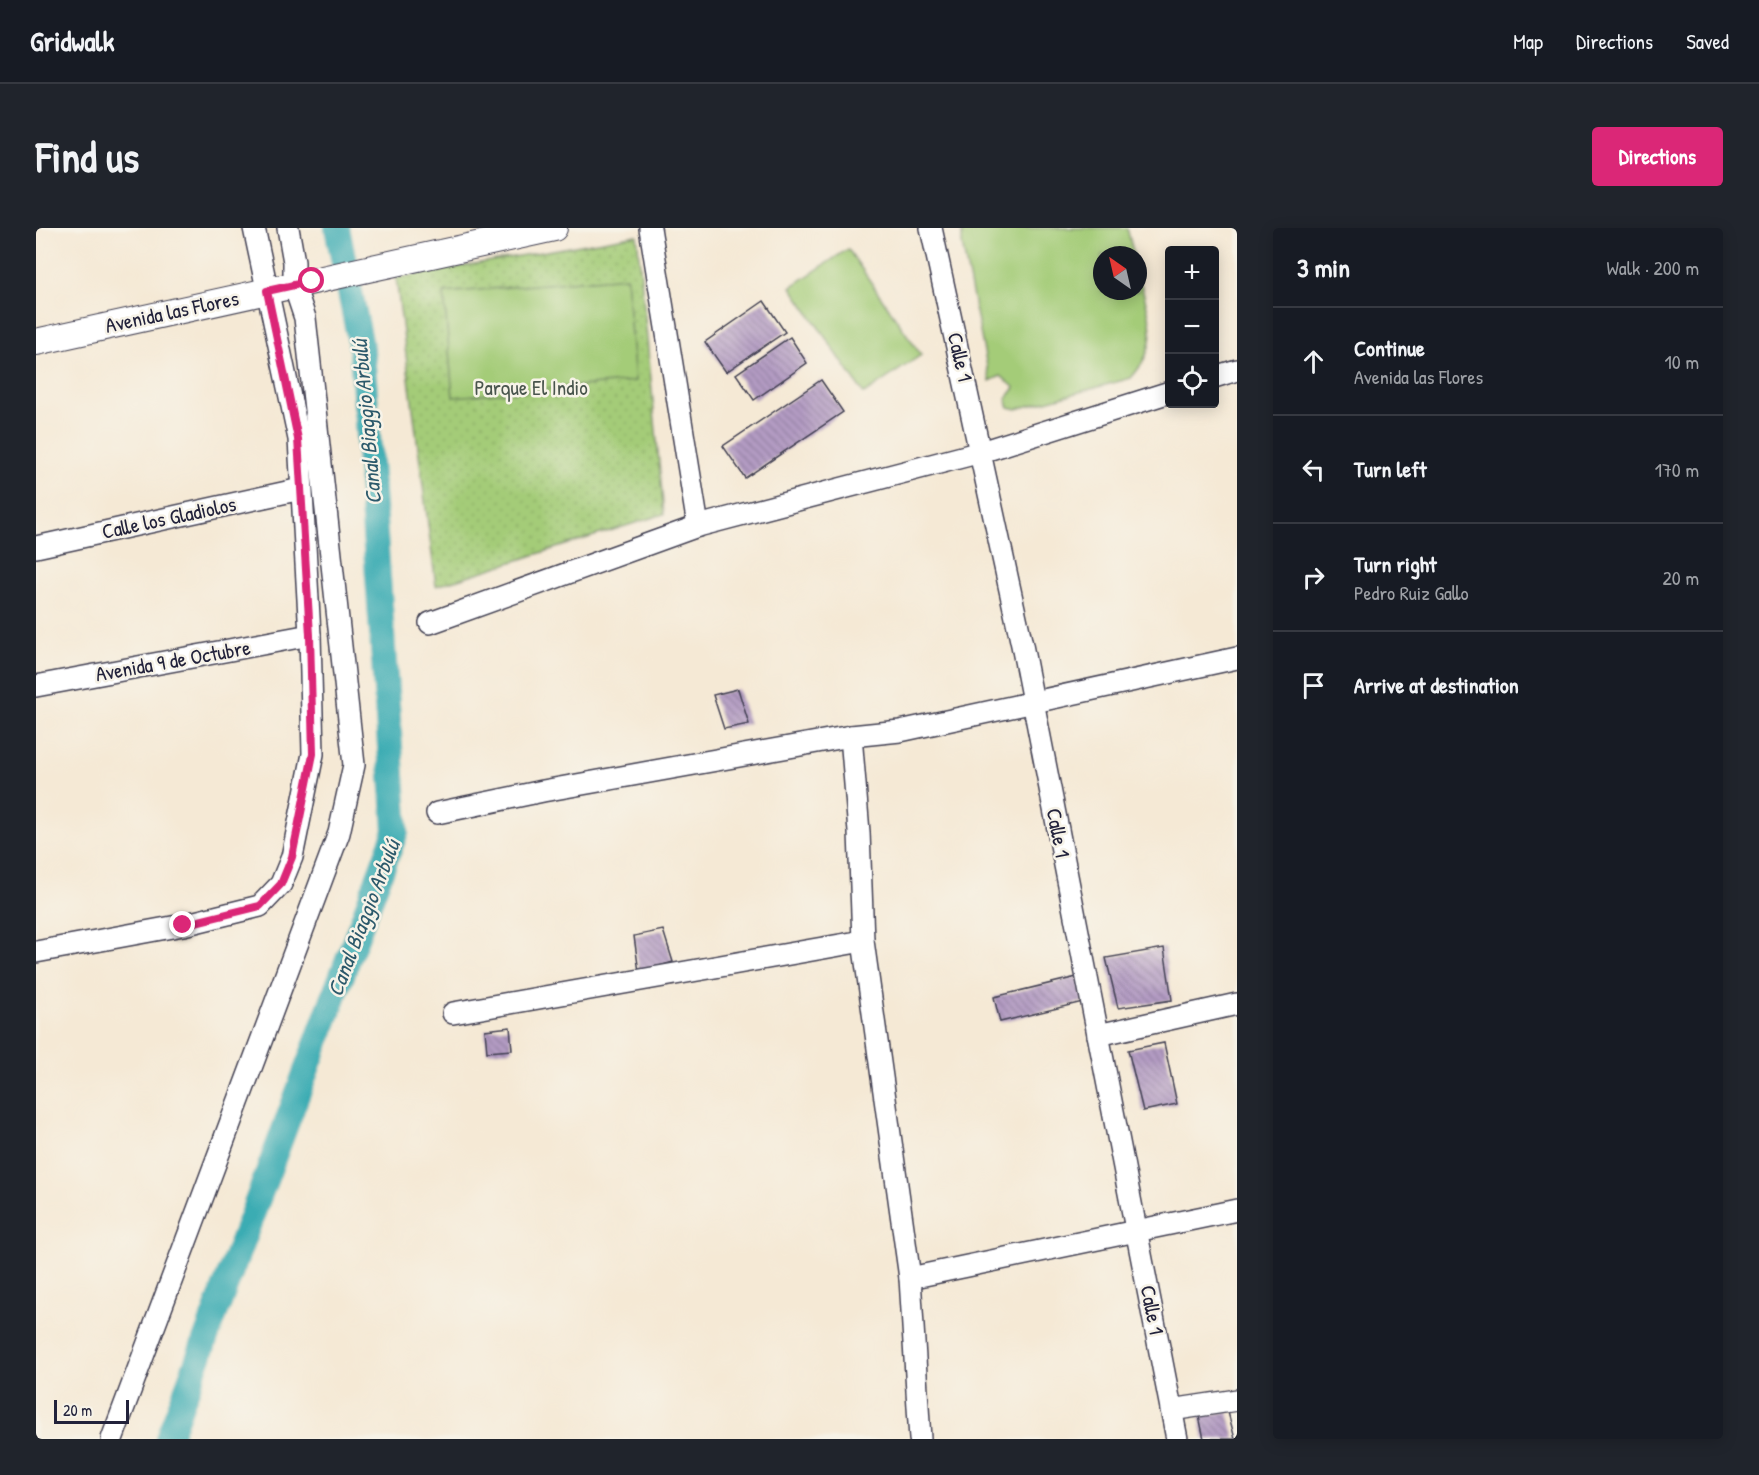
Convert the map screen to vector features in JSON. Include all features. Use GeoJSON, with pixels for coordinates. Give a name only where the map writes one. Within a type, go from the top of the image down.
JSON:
{"type":"FeatureCollection","features":[{"type":"Feature","properties":{"kind":"street"},"geometry":{"type":"LineString","coordinates":[[36,952],[183,925],[260,906],[281,884],[292,857],[313,754],[310,635],[298,439],[254,228]]}},
{"type":"Feature","properties":{"kind":"street"},"geometry":{"type":"LineString","coordinates":[[112,1439],[339,833],[354,765],[303,283],[294,262],[288,228]]}},
{"type":"Feature","properties":{"kind":"street","name":"Avenida las Flores"},"geometry":{"type":"LineString","coordinates":[[36,342],[554,228]]}},
{"type":"Feature","properties":{"kind":"street"},"geometry":{"type":"LineString","coordinates":[[650,228],[698,526]]}},
{"type":"Feature","properties":{"kind":"street","name":"Calle 1"},"geometry":{"type":"LineString","coordinates":[[931,228],[1033,702],[1177,1439]]}},
{"type":"Feature","properties":{"kind":"street"},"geometry":{"type":"LineString","coordinates":[[1219,376],[1237,370]]}},
{"type":"Feature","properties":{"kind":"street"},"geometry":{"type":"LineString","coordinates":[[430,623],[698,526],[981,452],[1165,394]]}},
{"type":"Feature","properties":{"kind":"street","name":"Calle los Gladiolos"},"geometry":{"type":"LineString","coordinates":[[36,547],[301,489]]}},
{"type":"Feature","properties":{"kind":"street","name":"Avenida 9 de Octubre"},"geometry":{"type":"LineString","coordinates":[[36,686],[310,635]]}},
{"type":"Feature","properties":{"kind":"street"},"geometry":{"type":"LineString","coordinates":[[437,813],[543,791],[851,736],[900,731],[1237,658]]}},
{"type":"Feature","properties":{"kind":"street"},"geometry":{"type":"LineString","coordinates":[[851,736],[859,832],[862,941],[910,1278],[920,1439]]}},
{"type":"Feature","properties":{"kind":"street"},"geometry":{"type":"LineString","coordinates":[[453,1013],[862,941]]}},
{"type":"Feature","properties":{"kind":"street"},"geometry":{"type":"LineString","coordinates":[[1098,1035],[1237,1004]]}},
{"type":"Feature","properties":{"kind":"street"},"geometry":{"type":"LineString","coordinates":[[910,1278],[1237,1210]]}},
{"type":"Feature","properties":{"kind":"street"},"geometry":{"type":"LineString","coordinates":[[1171,1410],[1237,1400]]}},
{"type":"Feature","properties":{"kind":"green space"},"geometry":{"type":"Polygon","coordinates":[[[962,228],[1127,228],[1132,246],[1093,246],[1093,300],[1145,300],[1151,327],[1147,352],[1141,365],[1131,378],[1017,409],[1009,407],[1006,399],[1015,388],[1001,376],[990,381],[962,244],[962,228]]]}},
{"type":"Feature","properties":{"kind":"green space","name":"Parque El Indio"},"geometry":{"type":"Polygon","coordinates":[[[637,235],[664,514],[436,586],[396,278],[637,235]]]}},
{"type":"Feature","properties":{"kind":"green space"},"geometry":{"type":"Polygon","coordinates":[[[848,249],[921,355],[864,394],[791,287],[848,249]]]}},
{"type":"Feature","properties":{"kind":"green space"},"geometry":{"type":"Polygon","coordinates":[[[626,277],[635,381],[453,397],[444,293],[626,277]]]}},
{"type":"Feature","properties":{"kind":"building"},"geometry":{"type":"Polygon","coordinates":[[[764,301],[785,332],[726,372],[705,342],[764,301]]]}},
{"type":"Feature","properties":{"kind":"building"},"geometry":{"type":"Polygon","coordinates":[[[790,337],[807,363],[754,400],[736,374],[790,337]]]}},
{"type":"Feature","properties":{"kind":"building"},"geometry":{"type":"Polygon","coordinates":[[[821,380],[843,412],[745,478],[723,446],[821,380]]]}},
{"type":"Feature","properties":{"kind":"building"},"geometry":{"type":"Polygon","coordinates":[[[738,689],[749,724],[724,729],[713,695],[738,689]]]}},
{"type":"Feature","properties":{"kind":"building"},"geometry":{"type":"Polygon","coordinates":[[[663,930],[673,962],[639,972],[634,936],[663,930]]]}},
{"type":"Feature","properties":{"kind":"building"},"geometry":{"type":"Polygon","coordinates":[[[1164,948],[1172,1000],[1118,1008],[1106,958],[1164,948]]]}},
{"type":"Feature","properties":{"kind":"building"},"geometry":{"type":"Polygon","coordinates":[[[1077,977],[1083,1002],[1000,1022],[994,997],[1077,977]]]}},
{"type":"Feature","properties":{"kind":"building"},"geometry":{"type":"Polygon","coordinates":[[[510,1027],[512,1050],[487,1052],[485,1030],[510,1027]]]}},
{"type":"Feature","properties":{"kind":"building"},"geometry":{"type":"Polygon","coordinates":[[[1164,1043],[1177,1104],[1143,1111],[1128,1050],[1164,1043]]]}},
{"type":"Feature","properties":{"kind":"building"},"geometry":{"type":"Polygon","coordinates":[[[1228,1412],[1235,1439],[1204,1439],[1199,1416],[1228,1412]]]}},
{"type":"Feature","properties":{"kind":"waterway","name":"Canal Biaggio Arbulú"},"geometry":{"type":"LineString","coordinates":[[168,1439],[396,831],[362,351],[337,228]]}},
{"type":"Feature","properties":{"kind":"route"},"geometry":{"type":"LineString","coordinates":[[183,925],[260,906],[281,884],[292,857],[313,754],[310,635],[298,439],[267,291],[312,281]]}}]}
